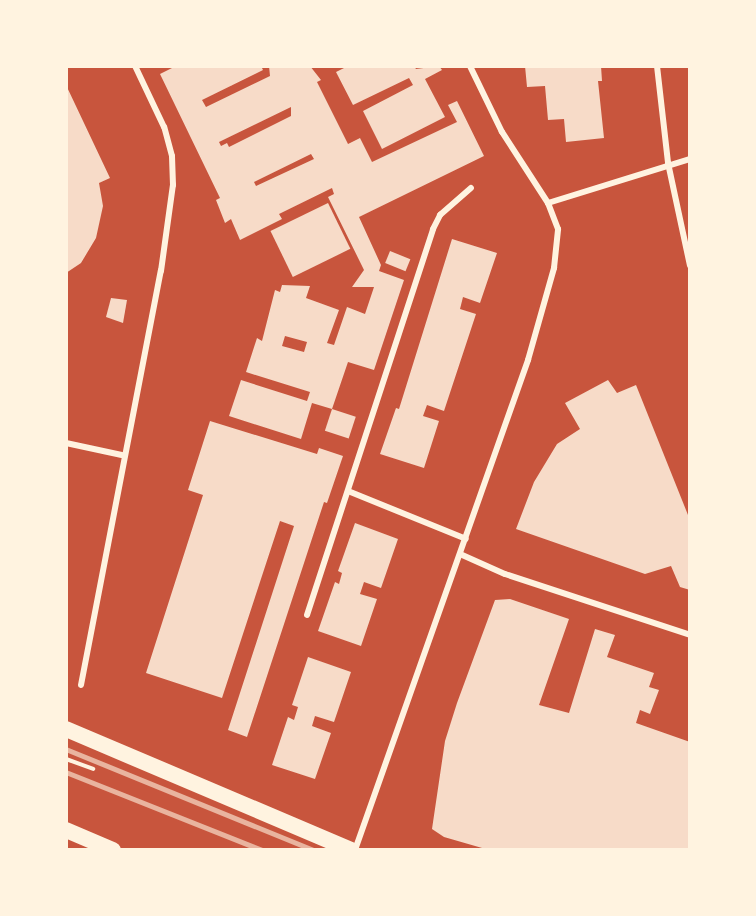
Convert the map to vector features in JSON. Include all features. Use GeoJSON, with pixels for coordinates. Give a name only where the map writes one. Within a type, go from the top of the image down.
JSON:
{"type":"FeatureCollection","features":[{"type":"Feature","properties":{"kind":"highway"},"geometry":{"type":"LineString","coordinates":[[66,729],[353,850]]}},
{"type":"Feature","properties":{"kind":"highway"},"geometry":{"type":"LineString","coordinates":[[66,830],[113,850]]}},
{"type":"Feature","properties":{"kind":"street"},"geometry":{"type":"LineString","coordinates":[[81,685],[122,455],[161,271],[173,185],[164,127],[135,66]]}},
{"type":"Feature","properties":{"kind":"street"},"geometry":{"type":"LineString","coordinates":[[353,850],[528,360],[554,268],[558,229],[548,203],[502,132],[470,66]]}},
{"type":"Feature","properties":{"kind":"street"},"geometry":{"type":"LineString","coordinates":[[657,66],[668,163],[690,266]]}},
{"type":"Feature","properties":{"kind":"street"},"geometry":{"type":"LineString","coordinates":[[548,203],[668,163],[690,159]]}},
{"type":"Feature","properties":{"kind":"street"},"geometry":{"type":"LineString","coordinates":[[307,615],[434,229],[440,215],[471,188]]}},
{"type":"Feature","properties":{"kind":"street"},"geometry":{"type":"LineString","coordinates":[[66,443],[122,455]]}},
{"type":"Feature","properties":{"kind":"street"},"geometry":{"type":"LineString","coordinates":[[348,491],[465,539]]}},
{"type":"Feature","properties":{"kind":"street"},"geometry":{"type":"LineString","coordinates":[[460,554],[505,574],[690,635]]}},
{"type":"Feature","properties":{"kind":"building"},"geometry":{"type":"Polygon","coordinates":[[[176,66],[261,66],[263,70],[202,100],[206,107],[270,76],[269,66],[310,66],[321,80],[317,82],[348,144],[360,138],[372,162],[457,122],[448,105],[457,101],[484,156],[359,217],[381,265],[379,271],[404,280],[374,370],[348,362],[332,409],[312,403],[301,439],[229,416],[241,380],[307,401],[310,392],[246,372],[257,338],[262,341],[275,290],[280,292],[282,285],[310,286],[306,298],[339,310],[327,343],[334,345],[347,307],[365,314],[374,287],[352,287],[364,270],[328,197],[334,194],[332,188],[279,214],[282,219],[240,240],[231,219],[225,223],[216,200],[220,198],[160,74],[176,66]],[[291,107],[219,142],[221,146],[227,143],[229,147],[291,116],[291,107]],[[311,154],[254,182],[256,186],[314,159],[311,154]],[[285,336],[282,346],[304,352],[307,342],[285,336]]]}},
{"type":"Feature","properties":{"kind":"building"},"geometry":{"type":"Polygon","coordinates":[[[348,66],[414,66],[416,69],[439,66],[442,70],[425,79],[445,117],[382,149],[363,111],[413,85],[409,78],[353,105],[336,72],[348,66]]]}},
{"type":"Feature","properties":{"kind":"building"},"geometry":{"type":"Polygon","coordinates":[[[525,66],[601,66],[602,81],[598,81],[604,138],[566,142],[564,119],[548,120],[545,86],[527,87],[525,66]]]}},
{"type":"Feature","properties":{"kind":"building"},"geometry":{"type":"Polygon","coordinates":[[[66,85],[110,178],[99,183],[103,206],[96,238],[81,263],[66,273],[66,85]]]}},
{"type":"Feature","properties":{"kind":"building"},"geometry":{"type":"Polygon","coordinates":[[[328,203],[350,249],[293,277],[270,231],[328,203]]]}},
{"type":"Feature","properties":{"kind":"building"},"geometry":{"type":"Polygon","coordinates":[[[452,239],[497,253],[480,303],[463,297],[460,309],[476,314],[444,411],[427,405],[423,416],[439,421],[424,468],[380,454],[396,408],[399,409],[452,239]]]}},
{"type":"Feature","properties":{"kind":"building"},"geometry":{"type":"Polygon","coordinates":[[[390,251],[410,259],[406,271],[385,263],[390,251]]]}},
{"type":"Feature","properties":{"kind":"building"},"geometry":{"type":"Polygon","coordinates":[[[111,298],[127,300],[123,323],[106,317],[111,298]]]}},
{"type":"Feature","properties":{"kind":"building"},"geometry":{"type":"Polygon","coordinates":[[[608,380],[617,393],[636,385],[690,520],[690,590],[680,587],[671,566],[645,574],[516,529],[534,482],[557,444],[580,429],[565,403],[608,380]]]}},
{"type":"Feature","properties":{"kind":"building"},"geometry":{"type":"Polygon","coordinates":[[[332,409],[356,417],[349,439],[325,431],[332,409]]]}},
{"type":"Feature","properties":{"kind":"building"},"geometry":{"type":"Polygon","coordinates":[[[210,421],[317,454],[319,448],[343,456],[327,503],[324,502],[247,737],[228,730],[294,526],[280,521],[222,698],[146,673],[203,495],[188,490],[210,421]]]}},
{"type":"Feature","properties":{"kind":"building"},"geometry":{"type":"Polygon","coordinates":[[[355,523],[398,539],[381,588],[364,582],[360,594],[377,599],[361,646],[318,631],[335,582],[339,584],[342,573],[338,571],[355,523]]]}},
{"type":"Feature","properties":{"kind":"building"},"geometry":{"type":"Polygon","coordinates":[[[510,599],[569,619],[539,705],[569,713],[595,629],[615,635],[607,657],[654,673],[649,687],[659,690],[650,714],[640,710],[636,723],[690,742],[690,850],[489,850],[444,837],[432,829],[445,741],[457,703],[495,600],[510,599]]]}},
{"type":"Feature","properties":{"kind":"building"},"geometry":{"type":"Polygon","coordinates":[[[308,657],[351,672],[334,722],[315,716],[312,726],[331,733],[315,779],[272,765],[288,717],[294,720],[298,707],[292,705],[308,657]]]}},
{"type":"Feature","properties":{"kind":"railway"},"geometry":{"type":"LineString","coordinates":[[66,749],[313,850]]}},
{"type":"Feature","properties":{"kind":"railway"},"geometry":{"type":"LineString","coordinates":[[66,772],[262,850]]}}]}
